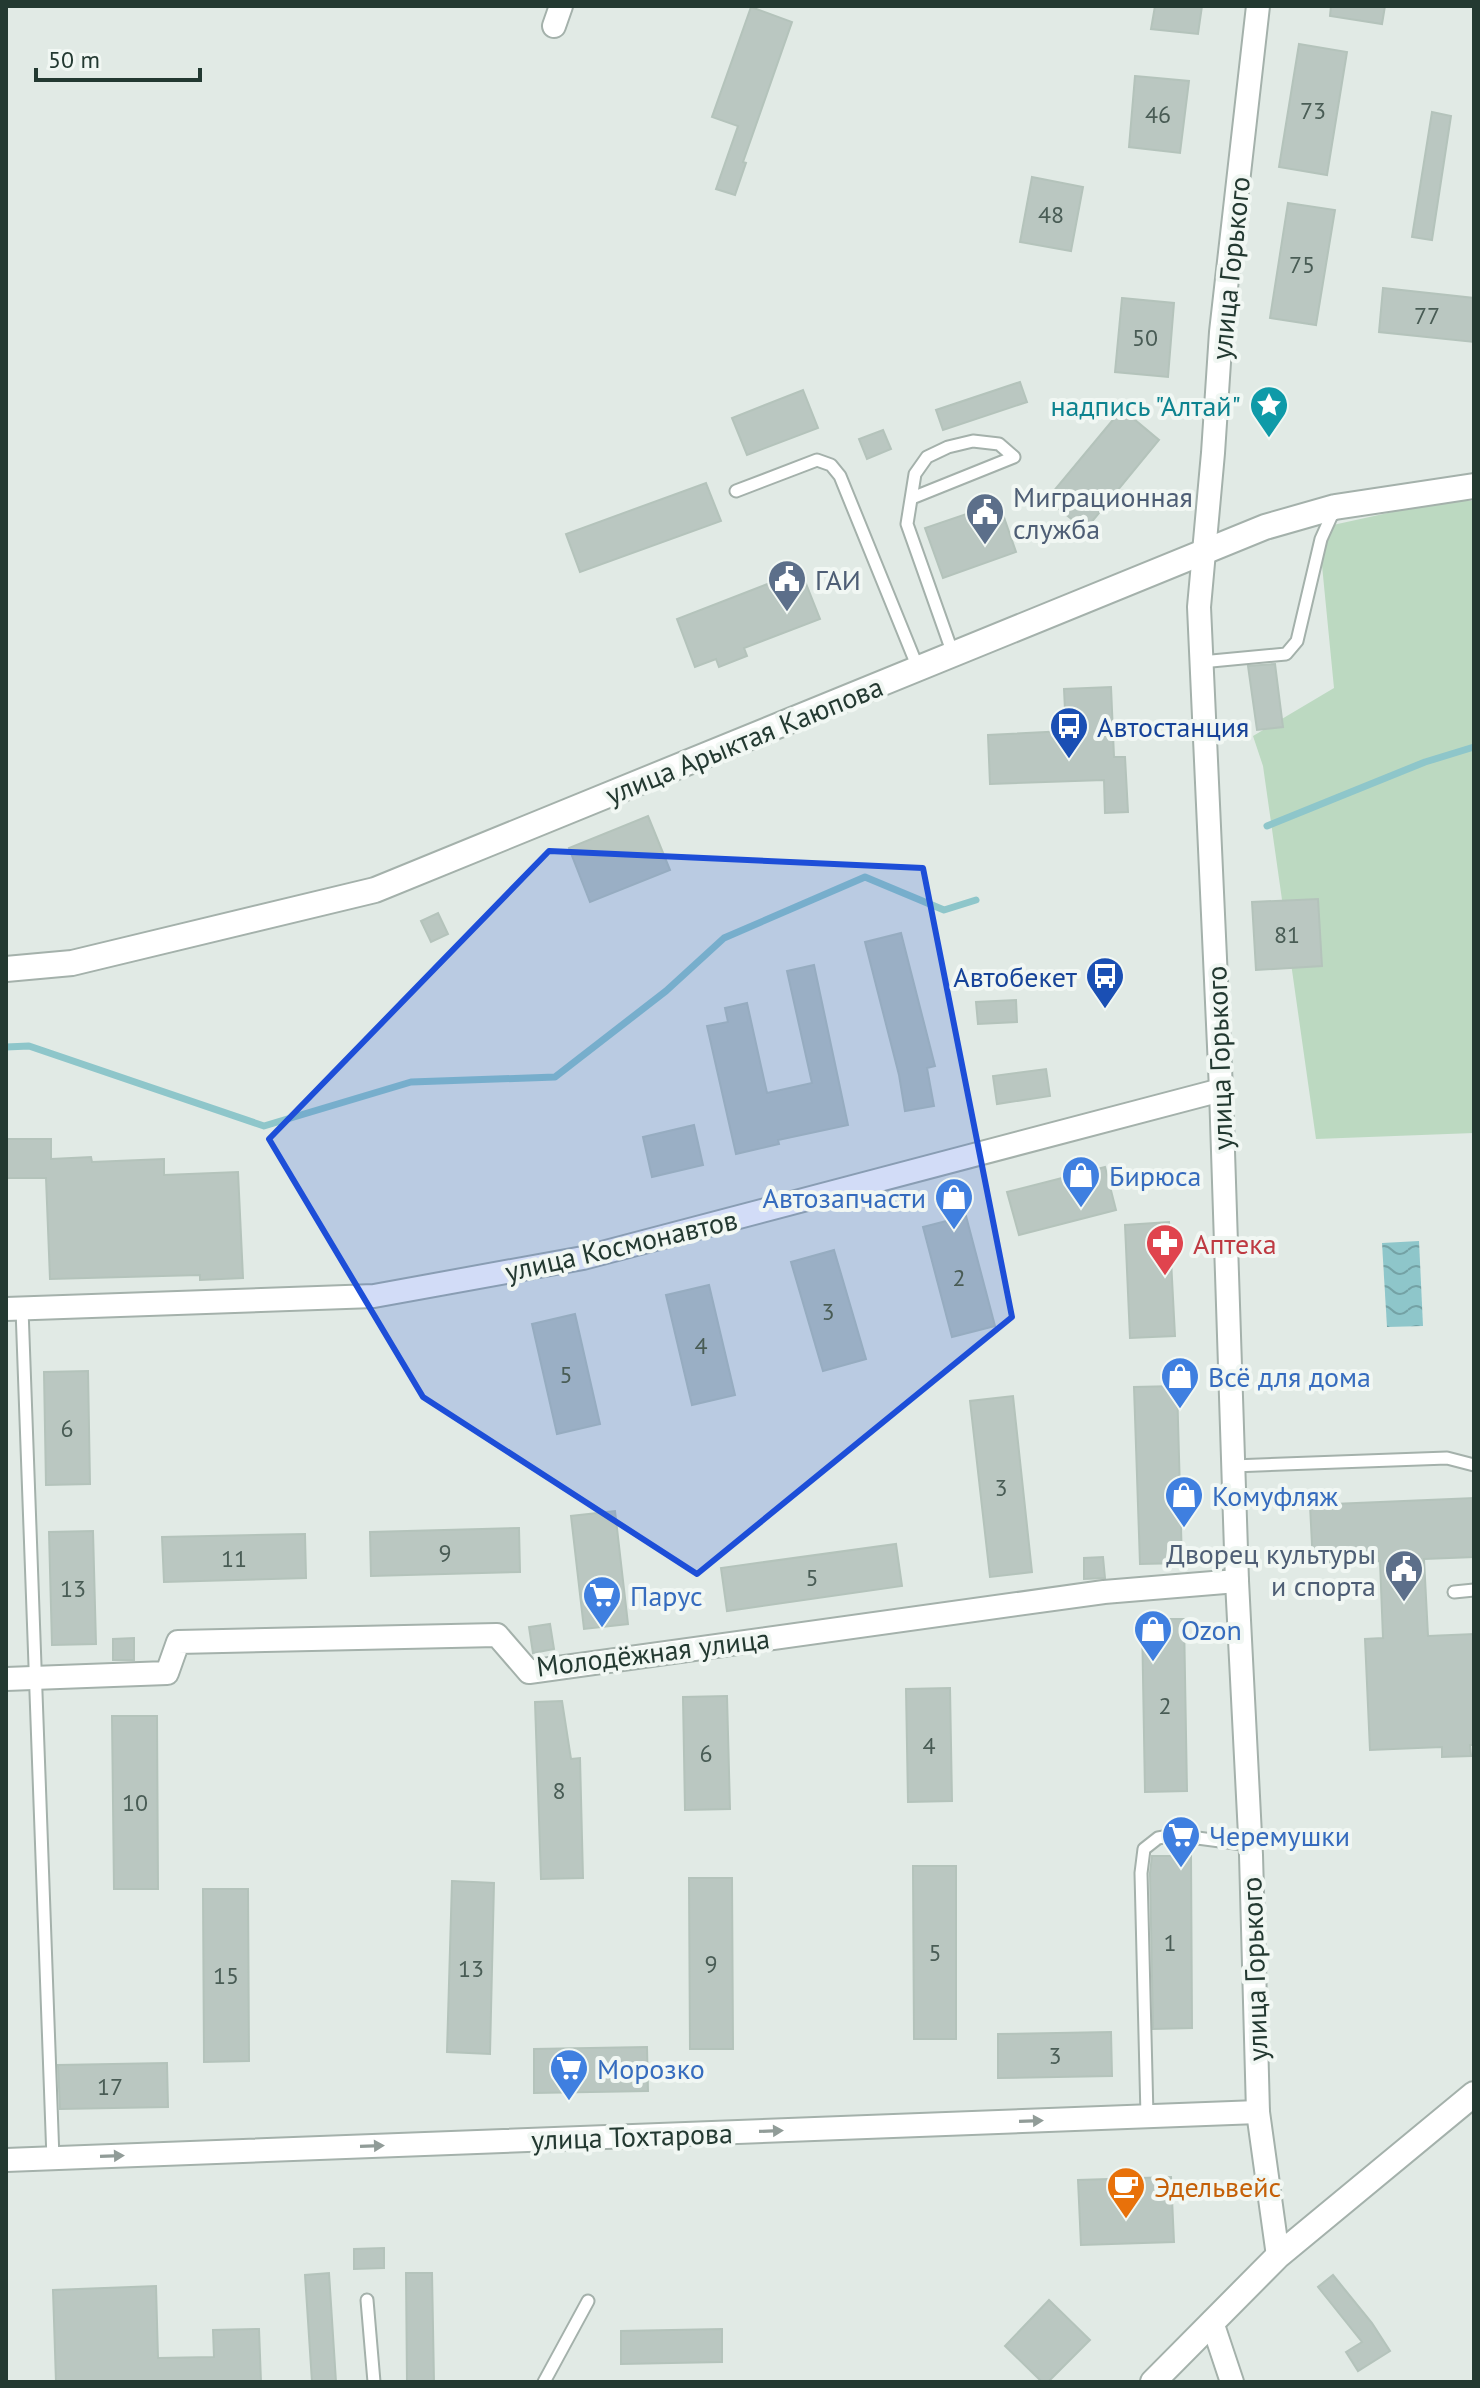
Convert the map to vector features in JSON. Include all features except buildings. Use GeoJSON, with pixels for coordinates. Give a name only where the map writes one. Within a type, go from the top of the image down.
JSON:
{"type":"FeatureCollection","features":[{"type":"Feature","properties":{"kind":"street","name":"улица Горького"},"geometry":{"type":"LineString","coordinates":[[1258,6],[1221,332],[1199,607],[1221,1090],[1258,2112],[1278,2256]]}},
{"type":"Feature","properties":{"kind":"street","name":"улица Арыктая Каюпова"},"geometry":{"type":"LineString","coordinates":[[6,969],[72,963],[375,890],[1265,527],[1335,507],[1474,486]]}},
{"type":"Feature","properties":{"kind":"street","name":"улица Космонавтов"},"geometry":{"type":"LineString","coordinates":[[14,1309],[374,1296],[568,1261],[1221,1090]]}},
{"type":"Feature","properties":{"kind":"street","name":"Молодёжная улица"},"geometry":{"type":"LineString","coordinates":[[6,1679],[167,1673],[178,1642],[497,1635],[529,1672],[1104,1592],[1237,1581]]}},
{"type":"Feature","properties":{"kind":"street"},"geometry":{"type":"LineString","coordinates":[[1153,2382],[1278,2256],[1474,2094]]}},
{"type":"Feature","properties":{"kind":"street","name":"улица Тохтарова"},"geometry":{"type":"LineString","coordinates":[[6,2160],[1258,2112]]}},
{"type":"Feature","properties":{"kind":"street"},"geometry":{"type":"LineString","coordinates":[[1212,2322],[1232,2382]]}},
{"type":"Feature","properties":{"kind":"lane"},"geometry":{"type":"LineString","coordinates":[[912,498],[1014,457],[999,444],[973,441],[948,447],[927,457],[915,474],[907,524],[953,654]]}},
{"type":"Feature","properties":{"kind":"lane"},"geometry":{"type":"LineString","coordinates":[[736,491],[817,460],[831,465],[840,476],[918,668]]}},
{"type":"Feature","properties":{"kind":"lane"},"geometry":{"type":"LineString","coordinates":[[1201,662],[1286,654],[1297,641],[1321,539],[1335,507]]}},
{"type":"Feature","properties":{"kind":"lane"},"geometry":{"type":"LineString","coordinates":[[14,1309],[35,1678],[53,2159]]}},
{"type":"Feature","properties":{"kind":"lane"},"geometry":{"type":"LineString","coordinates":[[1233,1466],[1447,1458],[1474,1465]]}},
{"type":"Feature","properties":{"kind":"lane"},"geometry":{"type":"LineString","coordinates":[[1454,1592],[1474,1590]]}},
{"type":"Feature","properties":{"kind":"lane"},"geometry":{"type":"LineString","coordinates":[[1147,2116],[1141,1873],[1144,1849],[1158,1838],[1175,1835],[1250,1845]]}},
{"type":"Feature","properties":{"kind":"lane"},"geometry":{"type":"LineString","coordinates":[[367,2300],[374,2382]]}},
{"type":"Feature","properties":{"kind":"lane"},"geometry":{"type":"LineString","coordinates":[[544,2382],[588,2301]]}},
{"type":"Feature","properties":{"kind":"highlighted area"},"geometry":{"type":"Polygon","coordinates":[[[549,851],[923,868],[1012,1317],[697,1574],[423,1397],[269,1139],[549,851]]]}},
{"type":"Feature","properties":{"kind":"green space"},"geometry":{"type":"Polygon","coordinates":[[[1447,500],[1474,501],[1474,1133],[1316,1139],[1263,766],[1253,736],[1334,688],[1320,545],[1333,525],[1447,500]]]}},
{"type":"Feature","properties":{"kind":"water"},"geometry":{"type":"Polygon","coordinates":[[[1419,1241],[1423,1326],[1387,1327],[1382,1243],[1419,1241]]]}},
{"type":"Feature","properties":{"kind":"waterway"},"geometry":{"type":"LineString","coordinates":[[1267,826],[1425,762],[1474,747]]}},
{"type":"Feature","properties":{"kind":"waterway"},"geometry":{"type":"LineString","coordinates":[[6,1047],[29,1046],[264,1126],[411,1082],[555,1077],[666,991],[724,938],[865,877],[944,910],[976,900]]}},
{"type":"Feature","properties":{"kind":"place","name":"надпись \"Алтай\""},"geometry":{"type":"Point","coordinates":[1269,439]}},
{"type":"Feature","properties":{"kind":"place","name":"Миграционная служба"},"geometry":{"type":"Point","coordinates":[985,546]}},
{"type":"Feature","properties":{"kind":"place","name":"ГАИ"},"geometry":{"type":"Point","coordinates":[787,613]}},
{"type":"Feature","properties":{"kind":"place","name":"Автостанция"},"geometry":{"type":"Point","coordinates":[1069,760]}},
{"type":"Feature","properties":{"kind":"place","name":"Автобекет"},"geometry":{"type":"Point","coordinates":[1105,1010]}},
{"type":"Feature","properties":{"kind":"place","name":"Бирюса"},"geometry":{"type":"Point","coordinates":[1081,1209]}},
{"type":"Feature","properties":{"kind":"place","name":"Автозапчасти"},"geometry":{"type":"Point","coordinates":[954,1231]}},
{"type":"Feature","properties":{"kind":"place","name":"Аптека"},"geometry":{"type":"Point","coordinates":[1165,1277]}},
{"type":"Feature","properties":{"kind":"place","name":"Всё для дома"},"geometry":{"type":"Point","coordinates":[1180,1410]}},
{"type":"Feature","properties":{"kind":"place","name":"Комуфляж"},"geometry":{"type":"Point","coordinates":[1184,1529]}},
{"type":"Feature","properties":{"kind":"place","name":"Дворец культуры и спорта"},"geometry":{"type":"Point","coordinates":[1404,1603]}},
{"type":"Feature","properties":{"kind":"place","name":"Парус"},"geometry":{"type":"Point","coordinates":[602,1629]}},
{"type":"Feature","properties":{"kind":"place","name":"Ozon"},"geometry":{"type":"Point","coordinates":[1153,1663]}},
{"type":"Feature","properties":{"kind":"place","name":"Черемушки"},"geometry":{"type":"Point","coordinates":[1181,1869]}},
{"type":"Feature","properties":{"kind":"place","name":"Морозко"},"geometry":{"type":"Point","coordinates":[569,2102]}},
{"type":"Feature","properties":{"kind":"place","name":"Эдельвейс"},"geometry":{"type":"Point","coordinates":[1126,2220]}}]}
